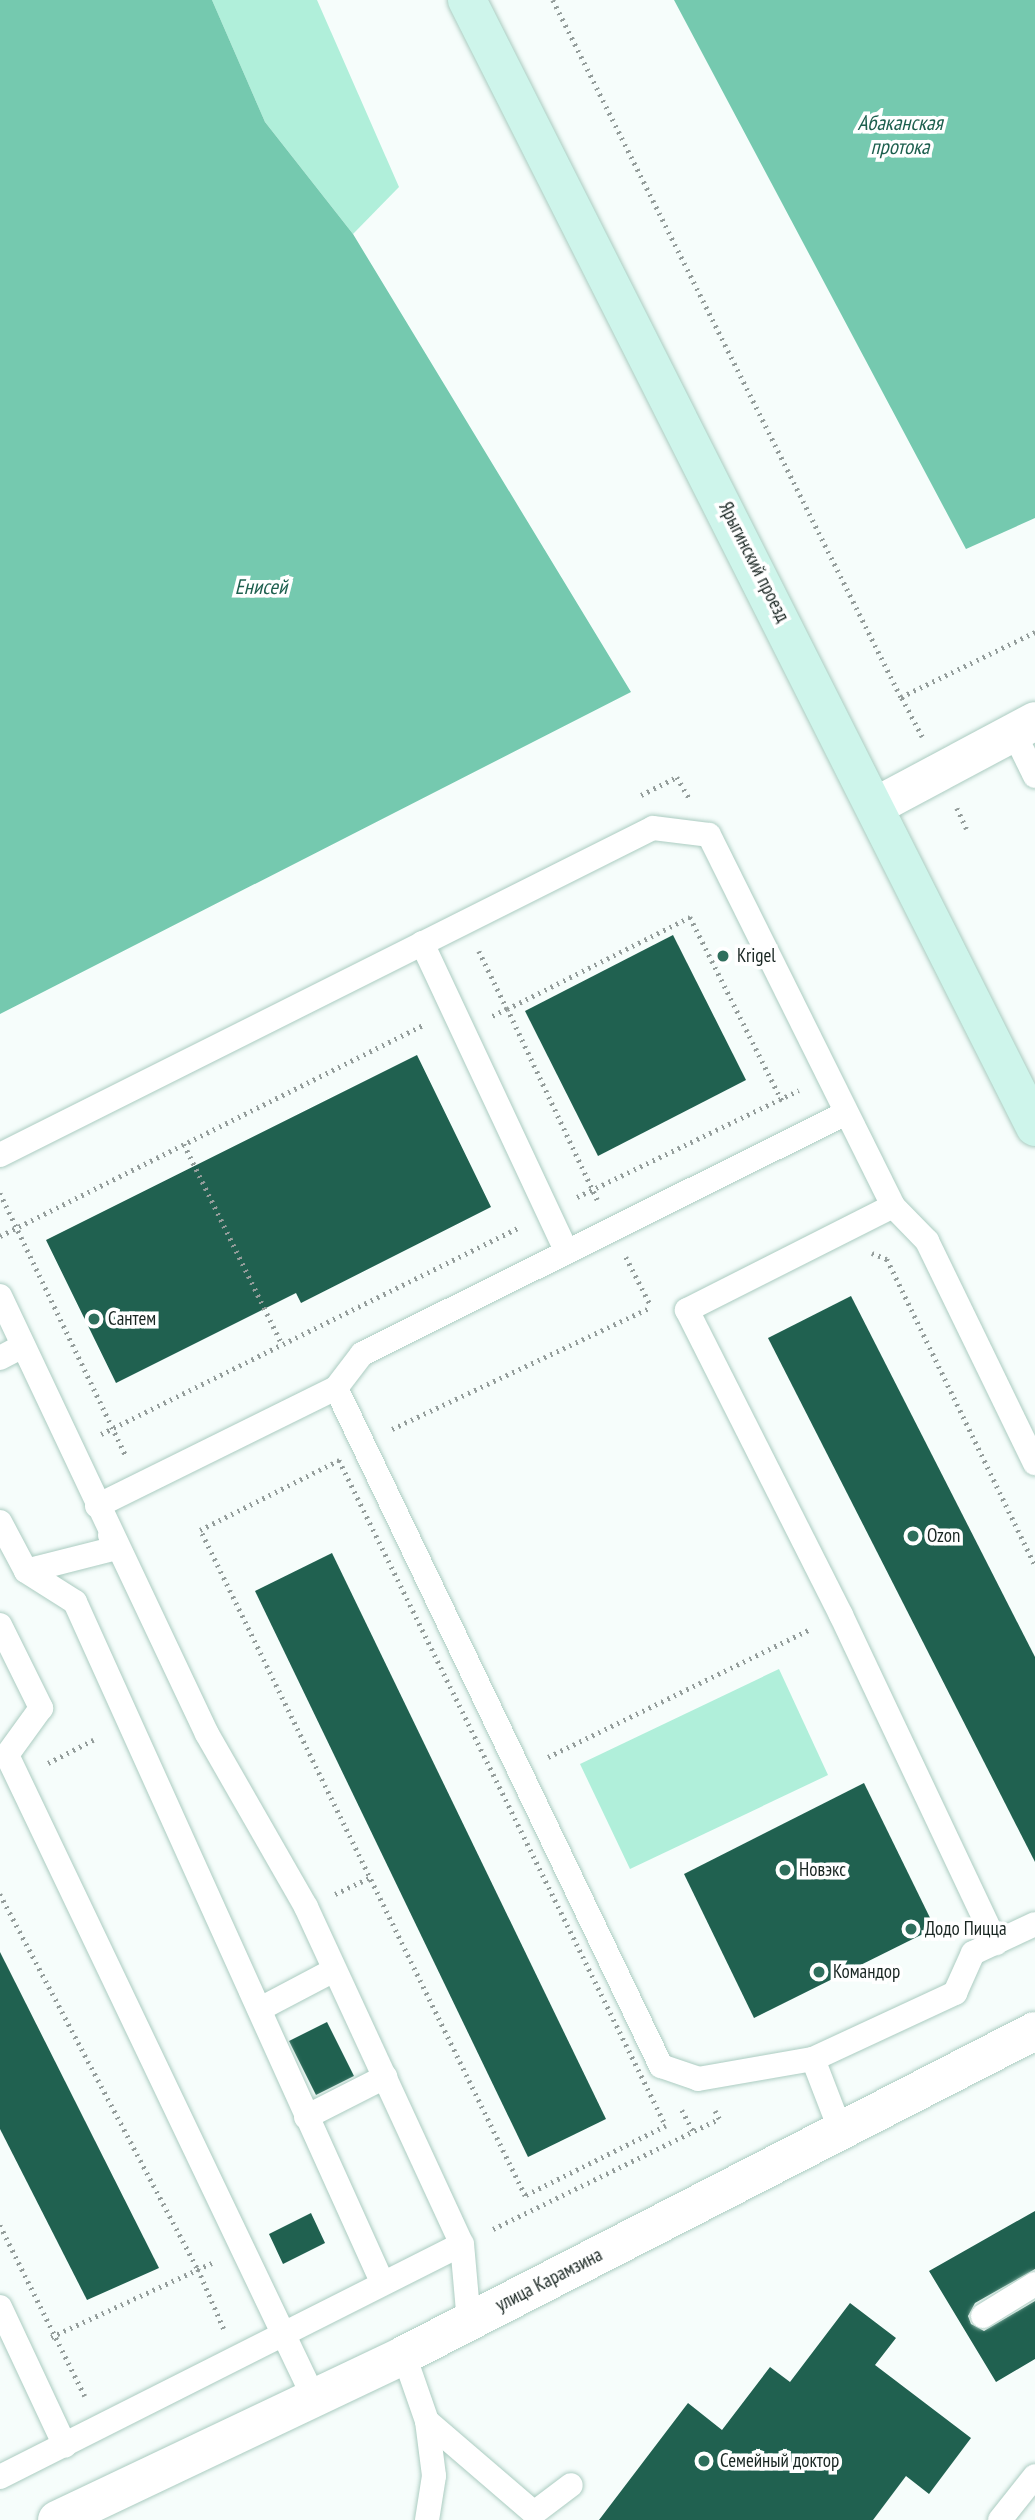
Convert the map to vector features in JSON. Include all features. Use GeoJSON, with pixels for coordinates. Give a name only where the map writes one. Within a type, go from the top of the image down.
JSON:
{"type":"FeatureCollection","features":[{"type":"Feature","properties":{"kind":"main road","name":"Ярыгинский проезд"},"geometry":{"type":"LineString","coordinates":[[467,0],[876,806],[1035,1127]]}},
{"type":"Feature","properties":{"kind":"street"},"geometry":{"type":"LineString","coordinates":[[876,806],[1024,726]]}},
{"type":"Feature","properties":{"kind":"street","name":"улица Карамзина"},"geometry":{"type":"LineString","coordinates":[[81,2515],[404,2355],[1035,2031]]}},
{"type":"Feature","properties":{"kind":"lane"},"geometry":{"type":"LineString","coordinates":[[1024,726],[1035,776]]}},
{"type":"Feature","properties":{"kind":"lane"},"geometry":{"type":"LineString","coordinates":[[0,1155],[653,828],[709,835],[893,1206],[927,1241],[1035,1463]]}},
{"type":"Feature","properties":{"kind":"lane"},"geometry":{"type":"LineString","coordinates":[[422,943],[566,1251]]}},
{"type":"Feature","properties":{"kind":"lane"},"geometry":{"type":"LineString","coordinates":[[97,1506],[336,1388],[362,1354],[846,1113]]}},
{"type":"Feature","properties":{"kind":"lane"},"geometry":{"type":"LineString","coordinates":[[893,1206],[687,1310],[841,1615],[996,1942]]}},
{"type":"Feature","properties":{"kind":"lane"},"geometry":{"type":"LineString","coordinates":[[0,1296],[116,1548],[207,1734],[306,1907],[462,2244],[469,2322]]}},
{"type":"Feature","properties":{"kind":"lane"},"geometry":{"type":"LineString","coordinates":[[0,1358],[23,1346]]}},
{"type":"Feature","properties":{"kind":"lane"},"geometry":{"type":"LineString","coordinates":[[336,1388],[661,2066],[698,2079],[813,2059],[956,1993],[973,1953],[1035,1924]]}},
{"type":"Feature","properties":{"kind":"lane"},"geometry":{"type":"LineString","coordinates":[[0,1522],[26,1572],[75,1602],[382,2282]]}},
{"type":"Feature","properties":{"kind":"lane"},"geometry":{"type":"LineString","coordinates":[[26,1572],[116,1548]]}},
{"type":"Feature","properties":{"kind":"lane"},"geometry":{"type":"LineString","coordinates":[[0,1625],[41,1708],[4,1757],[20,1778],[314,2399]]}},
{"type":"Feature","properties":{"kind":"lane"},"geometry":{"type":"LineString","coordinates":[[260,2009],[334,1970]]}},
{"type":"Feature","properties":{"kind":"lane"},"geometry":{"type":"LineString","coordinates":[[813,2059],[840,2129]]}},
{"type":"Feature","properties":{"kind":"lane"},"geometry":{"type":"LineString","coordinates":[[306,2117],[385,2077]]}},
{"type":"Feature","properties":{"kind":"lane"},"geometry":{"type":"LineString","coordinates":[[0,2477],[238,2361],[282,2330],[462,2244]]}},
{"type":"Feature","properties":{"kind":"lane"},"geometry":{"type":"LineString","coordinates":[[984,2316],[1035,2284]]}},
{"type":"Feature","properties":{"kind":"lane"},"geometry":{"type":"LineString","coordinates":[[0,2307],[65,2446]]}},
{"type":"Feature","properties":{"kind":"lane"},"geometry":{"type":"LineString","coordinates":[[404,2355],[427,2421],[434,2476],[427,2520]]}},
{"type":"Feature","properties":{"kind":"lane"},"geometry":{"type":"LineString","coordinates":[[427,2421],[534,2513],[572,2485]]}},
{"type":"Feature","properties":{"kind":"lane"},"geometry":{"type":"LineString","coordinates":[[1000,2520],[1035,2476]]}},
{"type":"Feature","properties":{"kind":"path"},"geometry":{"type":"LineString","coordinates":[[553,0],[967,829]]}},
{"type":"Feature","properties":{"kind":"path"},"geometry":{"type":"LineString","coordinates":[[901,697],[1035,632]]}},
{"type":"Feature","properties":{"kind":"path"},"geometry":{"type":"LineString","coordinates":[[0,1236],[426,1023],[507,1009],[690,917],[781,1099]]}},
{"type":"Feature","properties":{"kind":"path"},"geometry":{"type":"LineString","coordinates":[[465,922],[592,1189]]}},
{"type":"Feature","properties":{"kind":"path"},"geometry":{"type":"LineString","coordinates":[[426,1023],[432,1036]]}},
{"type":"Feature","properties":{"kind":"path"},"geometry":{"type":"LineString","coordinates":[[0,1193],[112,1429],[592,1189],[828,1076]]}},
{"type":"Feature","properties":{"kind":"path"},"geometry":{"type":"LineString","coordinates":[[184,1144],[282,1344]]}},
{"type":"Feature","properties":{"kind":"path"},"geometry":{"type":"LineString","coordinates":[[515,1213],[521,1226]]}},
{"type":"Feature","properties":{"kind":"path"},"geometry":{"type":"LineString","coordinates":[[514,1238],[521,1226]]}},
{"type":"Feature","properties":{"kind":"path"},"geometry":{"type":"LineString","coordinates":[[868,1251],[887,1259],[1035,1565]]}},
{"type":"Feature","properties":{"kind":"path"},"geometry":{"type":"LineString","coordinates":[[381,1422],[385,1432],[650,1304],[656,1316]]}},
{"type":"Feature","properties":{"kind":"path"},"geometry":{"type":"LineString","coordinates":[[339,1460],[666,2126],[525,2196],[200,1530],[339,1460]]}},
{"type":"Feature","properties":{"kind":"path"},"geometry":{"type":"LineString","coordinates":[[806,1616],[818,1640]]}},
{"type":"Feature","properties":{"kind":"path"},"geometry":{"type":"LineString","coordinates":[[541,1760],[812,1628]]}},
{"type":"Feature","properties":{"kind":"path"},"geometry":{"type":"LineString","coordinates":[[20,1778],[93,1740]]}},
{"type":"Feature","properties":{"kind":"path"},"geometry":{"type":"LineString","coordinates":[[0,1894],[198,2269],[238,2361]]}},
{"type":"Feature","properties":{"kind":"path"},"geometry":{"type":"LineString","coordinates":[[462,2244],[719,2119],[698,2079]]}},
{"type":"Feature","properties":{"kind":"path"},"geometry":{"type":"LineString","coordinates":[[0,2225],[56,2335],[100,2430]]}},
{"type":"Feature","properties":{"kind":"path"},"geometry":{"type":"LineString","coordinates":[[22,2352],[243,2247]]}},
{"type":"Feature","properties":{"kind":"shaded area"},"geometry":{"type":"Polygon","coordinates":[[[212,0],[317,0],[399,187],[353,234],[265,122],[212,0]]]}},
{"type":"Feature","properties":{"kind":"shaded area"},"geometry":{"type":"Polygon","coordinates":[[[779,1669],[828,1775],[630,1869],[580,1764],[779,1669]]]}},
{"type":"Feature","properties":{"kind":"water","name":"Енисей"},"geometry":{"type":"Polygon","coordinates":[[[0,0],[212,0],[265,122],[353,234],[631,692],[0,1014],[0,0]]]}},
{"type":"Feature","properties":{"kind":"water","name":"Абаканская протока"},"geometry":{"type":"Polygon","coordinates":[[[674,0],[1035,0],[1035,518],[966,549],[674,0]]]}},
{"type":"Feature","properties":{"kind":"building"},"geometry":{"type":"Polygon","coordinates":[[[673,935],[746,1080],[598,1156],[525,1011],[673,935]]]}},
{"type":"Feature","properties":{"kind":"building"},"geometry":{"type":"Polygon","coordinates":[[[417,1055],[491,1207],[301,1303],[296,1293],[116,1383],[46,1240],[417,1055]]]}},
{"type":"Feature","properties":{"kind":"building"},"geometry":{"type":"Polygon","coordinates":[[[851,1296],[1035,1657],[1035,1862],[768,1338],[851,1296]]]}},
{"type":"Feature","properties":{"kind":"building"},"geometry":{"type":"Polygon","coordinates":[[[332,1553],[606,2119],[528,2157],[255,1591],[332,1553]]]}},
{"type":"Feature","properties":{"kind":"building"},"geometry":{"type":"Polygon","coordinates":[[[864,1783],[935,1928],[754,2018],[684,1874],[864,1783]]]}},
{"type":"Feature","properties":{"kind":"building"},"geometry":{"type":"Polygon","coordinates":[[[0,1952],[159,2268],[87,2300],[0,2129],[0,1952]]]}},
{"type":"Feature","properties":{"kind":"building"},"geometry":{"type":"Polygon","coordinates":[[[327,2022],[354,2076],[316,2095],[289,2041],[327,2022]]]}},
{"type":"Feature","properties":{"kind":"building"},"geometry":{"type":"Polygon","coordinates":[[[1035,2211],[1035,2269],[975,2303],[968,2316],[971,2324],[984,2331],[1035,2301],[1035,2359],[996,2382],[929,2271],[1035,2211]]]}},
{"type":"Feature","properties":{"kind":"building"},"geometry":{"type":"Polygon","coordinates":[[[311,2213],[325,2243],[283,2264],[269,2234],[311,2213]]]}},
{"type":"Feature","properties":{"kind":"building"},"geometry":{"type":"Polygon","coordinates":[[[850,2303],[896,2338],[875,2365],[971,2438],[929,2494],[906,2476],[873,2520],[599,2520],[688,2403],[722,2430],[770,2367],[790,2382],[850,2303]]]}},
{"type":"Feature","properties":{"kind":"place","name":"Krigel"},"geometry":{"type":"Point","coordinates":[723,956]}},
{"type":"Feature","properties":{"kind":"place","name":"Сантем"},"geometry":{"type":"Point","coordinates":[94,1319]}},
{"type":"Feature","properties":{"kind":"place","name":"Ozon"},"geometry":{"type":"Point","coordinates":[913,1536]}},
{"type":"Feature","properties":{"kind":"place","name":"Новэкс"},"geometry":{"type":"Point","coordinates":[785,1870]}},
{"type":"Feature","properties":{"kind":"place","name":"Додо Пицца"},"geometry":{"type":"Point","coordinates":[911,1929]}},
{"type":"Feature","properties":{"kind":"place","name":"Командор"},"geometry":{"type":"Point","coordinates":[819,1972]}},
{"type":"Feature","properties":{"kind":"place","name":"Семейный доктор"},"geometry":{"type":"Point","coordinates":[704,2461]}}]}
